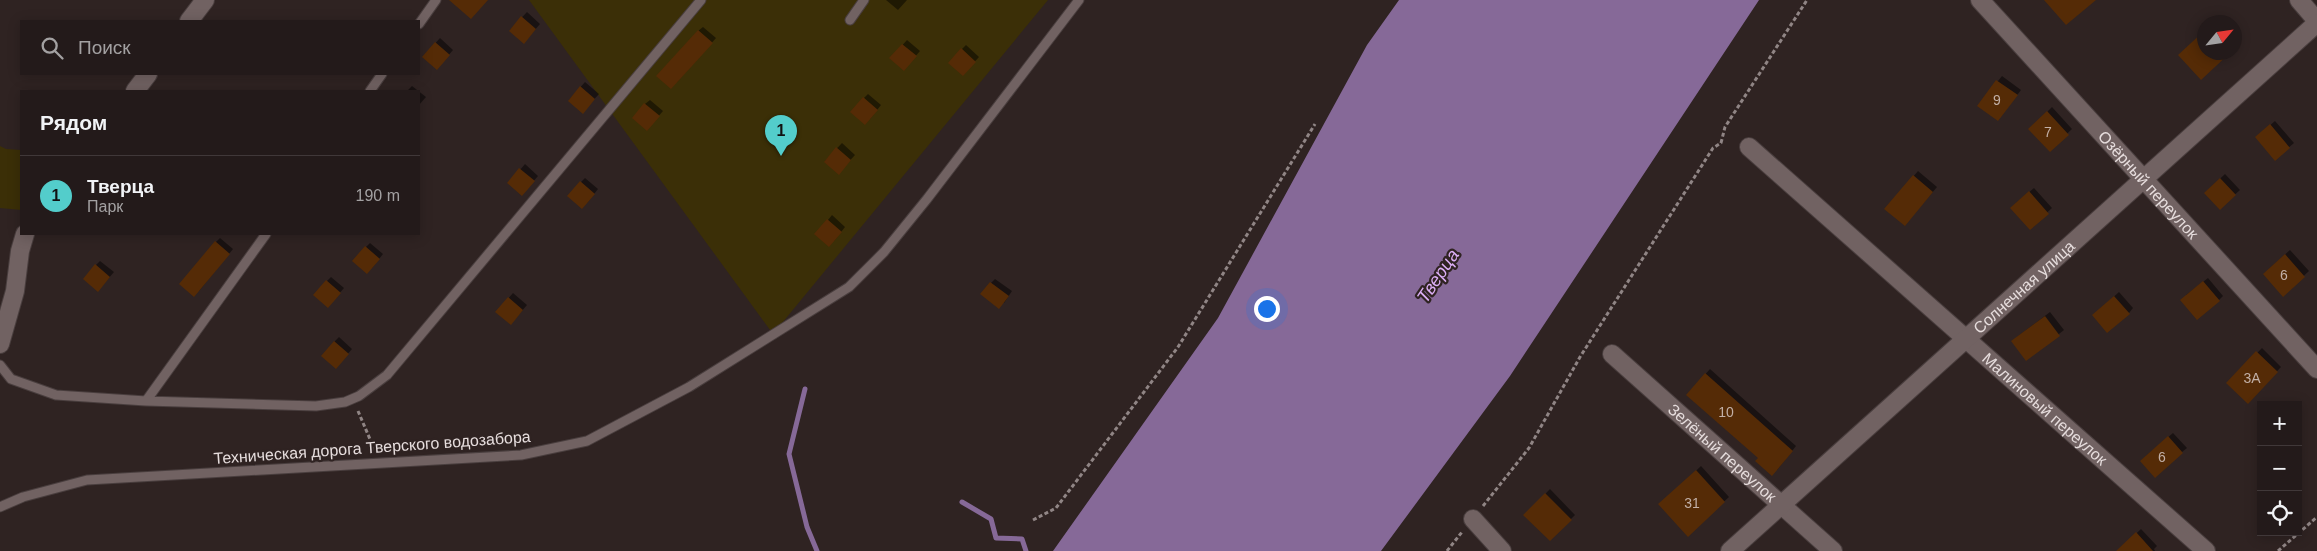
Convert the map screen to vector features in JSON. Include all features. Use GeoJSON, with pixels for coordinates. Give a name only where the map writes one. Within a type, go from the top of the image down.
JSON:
{"type":"FeatureCollection","features":[{"type":"Feature","properties":{"kind":"street"},"geometry":{"type":"LineString","coordinates":[[190,20],[205,0]]}},
{"type":"Feature","properties":{"kind":"street","name":"Озёрный переулок"},"geometry":{"type":"LineString","coordinates":[[1980,0],[2317,369]]}},
{"type":"Feature","properties":{"kind":"street"},"geometry":{"type":"LineString","coordinates":[[2299,0],[2317,22]]}},
{"type":"Feature","properties":{"kind":"street","name":"Солнечная улица"},"geometry":{"type":"LineString","coordinates":[[1730,551],[2317,22]]}},
{"type":"Feature","properties":{"kind":"street"},"geometry":{"type":"LineString","coordinates":[[135,90],[147,75]]}},
{"type":"Feature","properties":{"kind":"street","name":"Малиновый переулок"},"geometry":{"type":"LineString","coordinates":[[1749,147],[2206,551]]}},
{"type":"Feature","properties":{"kind":"street"},"geometry":{"type":"LineString","coordinates":[[0,344],[15,291],[20,251],[26,235]]}},
{"type":"Feature","properties":{"kind":"street","name":"Зелёный переулок"},"geometry":{"type":"LineString","coordinates":[[1612,354],[1833,551]]}},
{"type":"Feature","properties":{"kind":"street"},"geometry":{"type":"LineString","coordinates":[[1473,519],[1502,551]]}},
{"type":"Feature","properties":{"kind":"lane"},"geometry":{"type":"LineString","coordinates":[[420,23],[436,0]]}},
{"type":"Feature","properties":{"kind":"lane"},"geometry":{"type":"LineString","coordinates":[[0,365],[11,379],[56,395],[146,401],[316,406],[352,399],[370,390],[387,375],[701,0]]}},
{"type":"Feature","properties":{"kind":"lane"},"geometry":{"type":"LineString","coordinates":[[850,20],[864,0]]}},
{"type":"Feature","properties":{"kind":"lane","name":"Техническая дорога Тверского водозабора"},"geometry":{"type":"LineString","coordinates":[[1,503],[87,480],[521,455],[587,441],[689,387],[849,287],[884,252],[1079,0]]}},
{"type":"Feature","properties":{"kind":"lane"},"geometry":{"type":"LineString","coordinates":[[371,90],[381,75]]}},
{"type":"Feature","properties":{"kind":"lane"},"geometry":{"type":"LineString","coordinates":[[146,401],[265,235]]}},
{"type":"Feature","properties":{"kind":"path"},"geometry":{"type":"LineString","coordinates":[[1447,551],[1529,448],[1580,357],[1713,148],[1721,142],[1726,127],[1808,0]]}},
{"type":"Feature","properties":{"kind":"path"},"geometry":{"type":"LineString","coordinates":[[1033,520],[1056,508],[1178,347],[1315,124]]}},
{"type":"Feature","properties":{"kind":"path"},"geometry":{"type":"LineString","coordinates":[[352,399],[380,463]]}},
{"type":"Feature","properties":{"kind":"path"},"geometry":{"type":"LineString","coordinates":[[2278,551],[2317,517]]}},
{"type":"Feature","properties":{"kind":"shaded area"},"geometry":{"type":"Polygon","coordinates":[[[529,0],[1048,0],[773,334],[529,0]]]}},
{"type":"Feature","properties":{"kind":"shaded area"},"geometry":{"type":"Polygon","coordinates":[[[0,146],[6,149],[20,150],[20,210],[0,208],[0,146]]]}},
{"type":"Feature","properties":{"kind":"water"},"geometry":{"type":"Polygon","coordinates":[[[1399,0],[1759,0],[1510,376],[1381,551],[1053,551],[1218,318],[1367,45],[1399,0]]]}},
{"type":"Feature","properties":{"kind":"building"},"geometry":{"type":"Polygon","coordinates":[[[449,0],[488,0],[471,19],[449,0]]]}},
{"type":"Feature","properties":{"kind":"building"},"geometry":{"type":"Polygon","coordinates":[[[2044,0],[2096,0],[2066,25],[2044,0]]]}},
{"type":"Feature","properties":{"kind":"building"},"geometry":{"type":"Polygon","coordinates":[[[521,16],[536,29],[524,44],[509,31],[521,16]]]}},
{"type":"Feature","properties":{"kind":"building"},"geometry":{"type":"Polygon","coordinates":[[[698,30],[713,43],[671,89],[656,76],[698,30]]]}},
{"type":"Feature","properties":{"kind":"building"},"geometry":{"type":"Polygon","coordinates":[[[2197,37],[2197,60],[2222,60],[2201,80],[2178,55],[2197,37]]]}},
{"type":"Feature","properties":{"kind":"building"},"geometry":{"type":"Polygon","coordinates":[[[435,42],[450,55],[437,70],[422,57],[435,42]]]}},
{"type":"Feature","properties":{"kind":"building"},"geometry":{"type":"Polygon","coordinates":[[[902,44],[917,56],[904,71],[889,58],[902,44]]]}},
{"type":"Feature","properties":{"kind":"building"},"geometry":{"type":"Polygon","coordinates":[[[961,48],[976,62],[963,76],[948,63],[961,48]]]}},
{"type":"Feature","properties":{"kind":"building"},"geometry":{"type":"Polygon","coordinates":[[[1996,80],[2018,95],[1998,121],[1977,106],[1996,80]]]}},
{"type":"Feature","properties":{"kind":"building"},"geometry":{"type":"Polygon","coordinates":[[[580,86],[595,99],[583,114],[568,101],[580,86]]]}},
{"type":"Feature","properties":{"kind":"building"},"geometry":{"type":"Polygon","coordinates":[[[863,97],[878,110],[865,125],[850,112],[863,97]]]}},
{"type":"Feature","properties":{"kind":"building"},"geometry":{"type":"Polygon","coordinates":[[[644,103],[660,116],[647,131],[632,118],[644,103]]]}},
{"type":"Feature","properties":{"kind":"building"},"geometry":{"type":"Polygon","coordinates":[[[2047,111],[2069,135],[2050,152],[2028,129],[2047,111]]]}},
{"type":"Feature","properties":{"kind":"building"},"geometry":{"type":"Polygon","coordinates":[[[2270,124],[2290,148],[2275,161],[2255,137],[2270,124]]]}},
{"type":"Feature","properties":{"kind":"building"},"geometry":{"type":"Polygon","coordinates":[[[836,147],[851,160],[839,175],[824,162],[836,147]]]}},
{"type":"Feature","properties":{"kind":"building"},"geometry":{"type":"Polygon","coordinates":[[[519,168],[535,181],[522,196],[507,183],[519,168]]]}},
{"type":"Feature","properties":{"kind":"building"},"geometry":{"type":"Polygon","coordinates":[[[1913,175],[1933,192],[1905,226],[1884,209],[1913,175]]]}},
{"type":"Feature","properties":{"kind":"building"},"geometry":{"type":"Polygon","coordinates":[[[2220,178],[2236,195],[2220,210],[2204,193],[2220,178]]]}},
{"type":"Feature","properties":{"kind":"building"},"geometry":{"type":"Polygon","coordinates":[[[580,181],[595,194],[582,209],[567,196],[580,181]]]}},
{"type":"Feature","properties":{"kind":"building"},"geometry":{"type":"Polygon","coordinates":[[[2029,191],[2049,214],[2030,230],[2010,208],[2029,191]]]}},
{"type":"Feature","properties":{"kind":"building"},"geometry":{"type":"Polygon","coordinates":[[[827,219],[842,232],[829,247],[814,234],[827,219]]]}},
{"type":"Feature","properties":{"kind":"building"},"geometry":{"type":"Polygon","coordinates":[[[215,241],[230,254],[194,297],[179,284],[215,241]]]}},
{"type":"Feature","properties":{"kind":"building"},"geometry":{"type":"Polygon","coordinates":[[[365,246],[380,259],[367,274],[352,261],[365,246]]]}},
{"type":"Feature","properties":{"kind":"building"},"geometry":{"type":"Polygon","coordinates":[[[2285,254],[2305,277],[2283,297],[2263,274],[2285,254]]]}},
{"type":"Feature","properties":{"kind":"building"},"geometry":{"type":"Polygon","coordinates":[[[95,264],[110,277],[98,292],[83,279],[95,264]]]}},
{"type":"Feature","properties":{"kind":"building"},"geometry":{"type":"Polygon","coordinates":[[[326,280],[341,293],[328,308],[313,295],[326,280]]]}},
{"type":"Feature","properties":{"kind":"building"},"geometry":{"type":"Polygon","coordinates":[[[2203,281],[2220,301],[2197,320],[2180,300],[2203,281]]]}},
{"type":"Feature","properties":{"kind":"building"},"geometry":{"type":"Polygon","coordinates":[[[990,282],[1009,296],[999,309],[980,294],[990,282]]]}},
{"type":"Feature","properties":{"kind":"building"},"geometry":{"type":"Polygon","coordinates":[[[2114,296],[2130,314],[2107,333],[2092,315],[2114,296]]]}},
{"type":"Feature","properties":{"kind":"building"},"geometry":{"type":"Polygon","coordinates":[[[508,297],[523,310],[511,325],[495,312],[508,297]]]}},
{"type":"Feature","properties":{"kind":"building"},"geometry":{"type":"Polygon","coordinates":[[[2045,316],[2060,336],[2026,361],[2011,341],[2045,316]]]}},
{"type":"Feature","properties":{"kind":"building"},"geometry":{"type":"Polygon","coordinates":[[[334,341],[349,354],[336,369],[321,356],[334,341]]]}},
{"type":"Feature","properties":{"kind":"building"},"geometry":{"type":"Polygon","coordinates":[[[2256,351],[2278,372],[2248,404],[2226,383],[2256,351]]]}},
{"type":"Feature","properties":{"kind":"building"},"geometry":{"type":"Polygon","coordinates":[[[1705,373],[1793,451],[1772,476],[1755,461],[1758,458],[1686,395],[1705,373]]]}},
{"type":"Feature","properties":{"kind":"building"},"geometry":{"type":"Polygon","coordinates":[[[2168,436],[2183,453],[2155,478],[2140,461],[2168,436]]]}},
{"type":"Feature","properties":{"kind":"building"},"geometry":{"type":"Polygon","coordinates":[[[1696,470],[1725,502],[1688,537],[1658,504],[1696,470]]]}},
{"type":"Feature","properties":{"kind":"building"},"geometry":{"type":"Polygon","coordinates":[[[1545,493],[1572,520],[1550,541],[1523,515],[1545,493]]]}},
{"type":"Feature","properties":{"kind":"building"},"geometry":{"type":"Polygon","coordinates":[[[2136,532],[2153,551],[2116,551],[2136,532]]]}},
{"type":"Feature","properties":{"kind":"waterway"},"geometry":{"type":"LineString","coordinates":[[805,389],[789,454],[807,527],[817,551]]}},
{"type":"Feature","properties":{"kind":"waterway"},"geometry":{"type":"LineString","coordinates":[[962,502],[991,519],[996,538],[1022,539],[1026,551]]}},
{"type":"Feature","properties":{"kind":"place","name":"Тверца"},"geometry":{"type":"Point","coordinates":[781,156]}}]}
